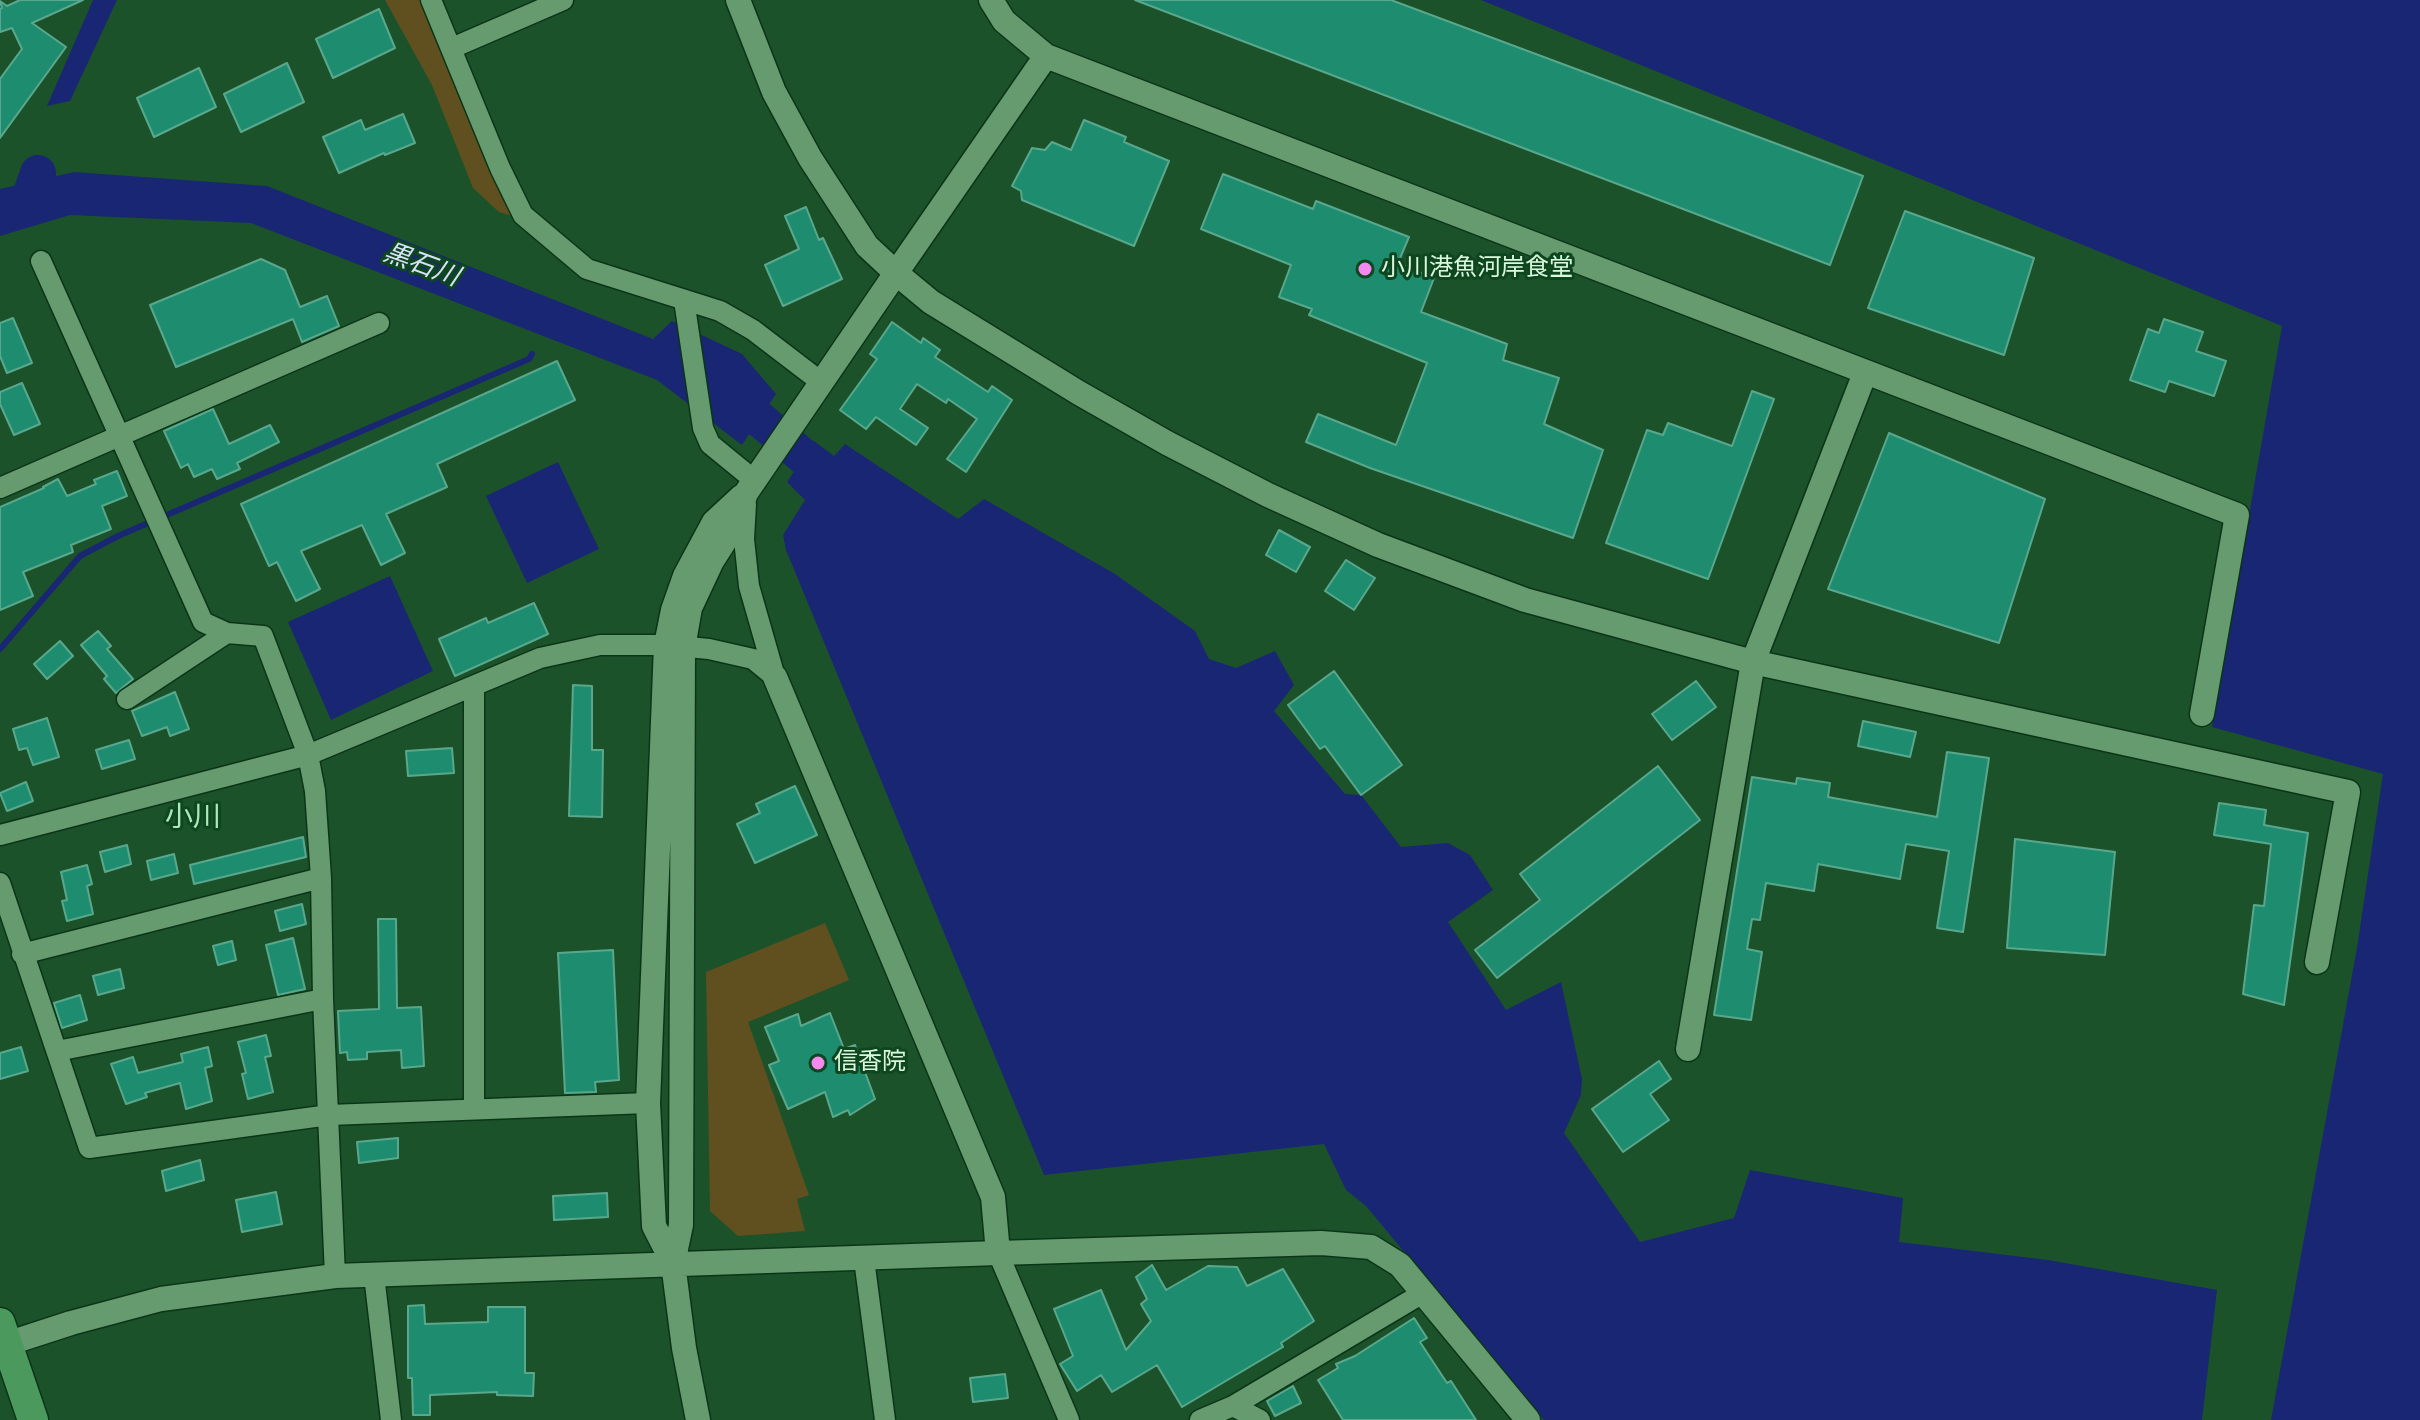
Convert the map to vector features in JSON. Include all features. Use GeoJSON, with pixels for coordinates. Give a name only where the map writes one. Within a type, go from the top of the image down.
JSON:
{"type":"FeatureCollection","features":[{"type":"Feature","properties":{"kind":"main road"},"geometry":{"type":"LineString","coordinates":[[2,1337],[33,1420]]}},
{"type":"Feature","properties":{"kind":"street"},"geometry":{"type":"LineString","coordinates":[[431,0],[500,168],[523,215],[587,269],[720,311],[753,330],[821,382]]}},
{"type":"Feature","properties":{"kind":"street"},"geometry":{"type":"LineString","coordinates":[[452,48],[563,0]]}},
{"type":"Feature","properties":{"kind":"street"},"geometry":{"type":"LineString","coordinates":[[738,0],[774,92],[810,158],[867,246],[931,302],[1154,436],[1268,495],[1378,545],[1525,600],[1753,662],[2348,792],[2317,962]]}},
{"type":"Feature","properties":{"kind":"street"},"geometry":{"type":"LineString","coordinates":[[991,0],[1004,21],[1046,56],[2237,515],[2202,714]]}},
{"type":"Feature","properties":{"kind":"street"},"geometry":{"type":"LineString","coordinates":[[698,1420],[684,1348],[673,1263],[681,1225],[673,610],[685,576],[714,522],[754,480],[1046,56]]}},
{"type":"Feature","properties":{"kind":"street"},"geometry":{"type":"LineString","coordinates":[[41,261],[203,622],[227,633],[263,636],[308,755],[315,791],[321,878],[335,1276]]}},
{"type":"Feature","properties":{"kind":"street"},"geometry":{"type":"LineString","coordinates":[[684,300],[703,428],[710,444],[754,480]]}},
{"type":"Feature","properties":{"kind":"street"},"geometry":{"type":"LineString","coordinates":[[0,488],[379,323]]}},
{"type":"Feature","properties":{"kind":"street"},"geometry":{"type":"LineString","coordinates":[[1688,1049],[1753,662],[1865,373]]}},
{"type":"Feature","properties":{"kind":"street"},"geometry":{"type":"LineString","coordinates":[[754,480],[744,539],[749,586],[775,677],[993,1197],[998,1253],[1069,1420]]}},
{"type":"Feature","properties":{"kind":"street"},"geometry":{"type":"LineString","coordinates":[[127,699],[227,633]]}},
{"type":"Feature","properties":{"kind":"street"},"geometry":{"type":"LineString","coordinates":[[0,835],[308,755],[540,658],[600,645],[709,649],[753,659],[775,677]]}},
{"type":"Feature","properties":{"kind":"street"},"geometry":{"type":"LineString","coordinates":[[673,1263],[654,1226],[648,1103],[675,646]]}},
{"type":"Feature","properties":{"kind":"street"},"geometry":{"type":"LineString","coordinates":[[474,687],[474,1109]]}},
{"type":"Feature","properties":{"kind":"street"},"geometry":{"type":"LineString","coordinates":[[22,954],[321,878]]}},
{"type":"Feature","properties":{"kind":"street"},"geometry":{"type":"LineString","coordinates":[[0,883],[89,1148],[329,1115],[648,1103]]}},
{"type":"Feature","properties":{"kind":"street"},"geometry":{"type":"LineString","coordinates":[[57,1051],[323,999]]}},
{"type":"Feature","properties":{"kind":"street"},"geometry":{"type":"LineString","coordinates":[[2,1337],[71,1323],[161,1299],[335,1276],[673,1263],[1356,1244],[1385,1253],[1400,1265],[1528,1420]]}},
{"type":"Feature","properties":{"kind":"street"},"geometry":{"type":"LineString","coordinates":[[864,1259],[885,1420]]}},
{"type":"Feature","properties":{"kind":"street"},"geometry":{"type":"LineString","coordinates":[[374,1275],[391,1420]]}},
{"type":"Feature","properties":{"kind":"street"},"geometry":{"type":"LineString","coordinates":[[1200,1420],[1233,1406],[1423,1293]]}},
{"type":"Feature","properties":{"kind":"street"},"geometry":{"type":"LineString","coordinates":[[1233,1406],[1260,1420]]}},
{"type":"Feature","properties":{"kind":"shaded area"},"geometry":{"type":"Polygon","coordinates":[[[385,0],[427,0],[519,218],[499,212],[473,188],[432,85],[385,0]]]}},
{"type":"Feature","properties":{"kind":"shaded area"},"geometry":{"type":"Polygon","coordinates":[[[825,923],[849,980],[748,1022],[809,1195],[797,1199],[805,1231],[738,1236],[710,1211],[706,972],[825,923]]]}},
{"type":"Feature","properties":{"kind":"water"},"geometry":{"type":"Polygon","coordinates":[[[93,0],[117,0],[70,101],[47,106],[93,0]]]}},
{"type":"Feature","properties":{"kind":"water"},"geometry":{"type":"Polygon","coordinates":[[[1481,0],[2420,0],[2420,1420],[2271,1420],[2357,948],[2383,774],[2212,727],[2282,326],[1481,0]]]}},
{"type":"Feature","properties":{"kind":"water"},"geometry":{"type":"Polygon","coordinates":[[[74,172],[267,186],[653,339],[672,321],[742,354],[776,394],[742,445],[657,380],[251,223],[70,215],[0,236],[0,189],[74,172]]]}},
{"type":"Feature","properties":{"kind":"water"},"geometry":{"type":"Polygon","coordinates":[[[814,441],[834,456],[845,444],[958,519],[984,499],[1115,574],[1195,631],[1209,659],[1236,668],[1275,651],[1294,685],[1274,711],[1345,794],[1361,795],[1401,847],[1448,843],[1470,855],[1493,890],[1448,922],[1506,1010],[1561,982],[1582,1079],[1581,1095],[1564,1133],[1640,1242],[1734,1218],[1750,1170],[1903,1198],[1899,1242],[2048,1260],[2217,1290],[2202,1420],[1544,1420],[1366,1206],[1346,1190],[1324,1144],[1044,1175],[786,550],[783,535],[805,500],[787,482],[814,441]]]}},
{"type":"Feature","properties":{"kind":"water"},"geometry":{"type":"Polygon","coordinates":[[[558,462],[599,549],[527,583],[486,496],[558,462]]]}},
{"type":"Feature","properties":{"kind":"water"},"geometry":{"type":"Polygon","coordinates":[[[390,576],[433,671],[331,720],[288,622],[390,576]]]}},
{"type":"Feature","properties":{"kind":"building"},"geometry":{"type":"Polygon","coordinates":[[[20,0],[83,0],[32,23],[66,47],[0,138],[0,79],[22,49],[12,28],[0,32],[0,1],[7,6],[20,0]]]}},
{"type":"Feature","properties":{"kind":"building"},"geometry":{"type":"Polygon","coordinates":[[[1135,0],[1391,0],[1863,176],[1830,265],[1135,0]]]}},
{"type":"Feature","properties":{"kind":"building"},"geometry":{"type":"Polygon","coordinates":[[[379,9],[395,48],[333,78],[316,39],[379,9]]]}},
{"type":"Feature","properties":{"kind":"building"},"geometry":{"type":"Polygon","coordinates":[[[287,63],[304,102],[241,132],[224,94],[287,63]]]}},
{"type":"Feature","properties":{"kind":"building"},"geometry":{"type":"Polygon","coordinates":[[[199,68],[216,107],[154,137],[137,98],[199,68]]]}},
{"type":"Feature","properties":{"kind":"building"},"geometry":{"type":"Polygon","coordinates":[[[403,114],[415,143],[339,173],[323,137],[361,120],[365,130],[403,114]]]}},
{"type":"Feature","properties":{"kind":"building"},"geometry":{"type":"Polygon","coordinates":[[[1084,120],[1126,137],[1124,142],[1169,161],[1134,246],[1022,200],[1021,191],[1012,186],[1032,148],[1045,150],[1052,142],[1071,150],[1084,120]]]}},
{"type":"Feature","properties":{"kind":"building"},"geometry":{"type":"Polygon","coordinates":[[[1223,174],[1313,209],[1316,201],[1409,237],[1398,263],[1434,278],[1421,312],[1507,344],[1503,360],[1559,378],[1544,424],[1603,450],[1573,538],[1370,468],[1306,442],[1318,414],[1396,445],[1427,363],[1309,315],[1312,309],[1279,297],[1291,265],[1201,229],[1223,174]]]}},
{"type":"Feature","properties":{"kind":"building"},"geometry":{"type":"Polygon","coordinates":[[[806,207],[819,240],[823,238],[842,279],[783,306],[765,265],[799,249],[785,216],[806,207]]]}},
{"type":"Feature","properties":{"kind":"building"},"geometry":{"type":"Polygon","coordinates":[[[1905,211],[2034,258],[2004,355],[1868,308],[1905,211]]]}},
{"type":"Feature","properties":{"kind":"building"},"geometry":{"type":"Polygon","coordinates":[[[261,259],[285,270],[300,307],[327,296],[339,326],[302,342],[293,319],[176,367],[150,305],[261,259]]]}},
{"type":"Feature","properties":{"kind":"building"},"geometry":{"type":"Polygon","coordinates":[[[13,318],[32,363],[7,373],[0,356],[0,323],[13,318]]]}},
{"type":"Feature","properties":{"kind":"building"},"geometry":{"type":"Polygon","coordinates":[[[2164,319],[2203,332],[2196,351],[2226,361],[2214,396],[2169,381],[2165,392],[2130,380],[2148,329],[2159,333],[2164,319]]]}},
{"type":"Feature","properties":{"kind":"building"},"geometry":{"type":"Polygon","coordinates":[[[892,322],[921,343],[923,338],[940,350],[935,357],[988,392],[992,386],[1012,400],[966,472],[947,459],[977,419],[948,399],[946,403],[917,384],[900,409],[928,428],[916,445],[876,417],[866,429],[840,410],[877,359],[870,354],[892,322]]]}},
{"type":"Feature","properties":{"kind":"building"},"geometry":{"type":"Polygon","coordinates":[[[557,361],[575,400],[437,464],[447,487],[386,514],[405,553],[381,565],[362,525],[301,551],[320,589],[296,601],[277,562],[269,566],[241,504],[557,361]]]}},
{"type":"Feature","properties":{"kind":"building"},"geometry":{"type":"Polygon","coordinates":[[[22,383],[40,424],[14,435],[0,404],[0,392],[22,383]]]}},
{"type":"Feature","properties":{"kind":"building"},"geometry":{"type":"Polygon","coordinates":[[[1752,391],[1774,399],[1708,579],[1606,543],[1647,430],[1663,435],[1668,423],[1732,446],[1752,391]]]}},
{"type":"Feature","properties":{"kind":"building"},"geometry":{"type":"Polygon","coordinates":[[[213,409],[229,444],[270,425],[279,442],[237,463],[240,469],[217,479],[212,469],[194,477],[188,464],[181,468],[164,431],[213,409]]]}},
{"type":"Feature","properties":{"kind":"building"},"geometry":{"type":"Polygon","coordinates":[[[1889,433],[2045,499],[1999,643],[1828,589],[1889,433]]]}},
{"type":"Feature","properties":{"kind":"building"},"geometry":{"type":"Polygon","coordinates":[[[117,471],[127,496],[102,506],[111,529],[71,545],[73,552],[23,572],[33,596],[0,610],[0,507],[58,479],[67,496],[117,471]]]}},
{"type":"Feature","properties":{"kind":"building"},"geometry":{"type":"Polygon","coordinates":[[[1279,530],[1310,547],[1296,572],[1266,555],[1279,530]]]}},
{"type":"Feature","properties":{"kind":"building"},"geometry":{"type":"Polygon","coordinates":[[[1346,560],[1375,578],[1354,610],[1325,591],[1346,560]]]}},
{"type":"Feature","properties":{"kind":"building"},"geometry":{"type":"Polygon","coordinates":[[[534,603],[548,634],[455,676],[439,639],[486,618],[488,623],[534,603]]]}},
{"type":"Feature","properties":{"kind":"building"},"geometry":{"type":"Polygon","coordinates":[[[98,631],[111,646],[107,649],[133,679],[116,693],[104,679],[107,676],[81,645],[98,631]]]}},
{"type":"Feature","properties":{"kind":"building"},"geometry":{"type":"Polygon","coordinates":[[[60,641],[73,656],[47,679],[34,664],[60,641]]]}},
{"type":"Feature","properties":{"kind":"building"},"geometry":{"type":"Polygon","coordinates":[[[1334,671],[1402,765],[1361,795],[1325,746],[1320,749],[1288,705],[1334,671]]]}},
{"type":"Feature","properties":{"kind":"building"},"geometry":{"type":"Polygon","coordinates":[[[1696,681],[1716,707],[1672,740],[1652,714],[1696,681]]]}},
{"type":"Feature","properties":{"kind":"building"},"geometry":{"type":"Polygon","coordinates":[[[573,685],[592,686],[592,750],[603,750],[602,817],[569,816],[573,685]]]}},
{"type":"Feature","properties":{"kind":"building"},"geometry":{"type":"Polygon","coordinates":[[[175,692],[189,729],[170,736],[167,727],[142,736],[132,711],[175,692]]]}},
{"type":"Feature","properties":{"kind":"building"},"geometry":{"type":"Polygon","coordinates":[[[47,718],[59,757],[33,765],[27,748],[19,750],[13,729],[47,718]]]}},
{"type":"Feature","properties":{"kind":"building"},"geometry":{"type":"Polygon","coordinates":[[[1863,721],[1916,732],[1910,757],[1858,746],[1863,721]]]}},
{"type":"Feature","properties":{"kind":"building"},"geometry":{"type":"Polygon","coordinates":[[[129,740],[135,759],[102,769],[96,750],[129,740]]]}},
{"type":"Feature","properties":{"kind":"building"},"geometry":{"type":"Polygon","coordinates":[[[452,748],[454,773],[408,776],[406,751],[452,748]]]}},
{"type":"Feature","properties":{"kind":"building"},"geometry":{"type":"Polygon","coordinates":[[[1947,752],[1989,758],[1963,932],[1937,928],[1949,851],[1906,844],[1900,879],[1818,864],[1814,891],[1766,883],[1760,920],[1752,919],[1747,949],[1762,952],[1751,1020],[1714,1015],[1752,777],[1796,784],[1797,778],[1830,783],[1828,797],[1937,817],[1947,752]]]}},
{"type":"Feature","properties":{"kind":"building"},"geometry":{"type":"Polygon","coordinates":[[[1658,766],[1700,820],[1497,978],[1475,950],[1540,900],[1520,874],[1658,766]]]}},
{"type":"Feature","properties":{"kind":"building"},"geometry":{"type":"Polygon","coordinates":[[[26,782],[33,801],[7,811],[0,793],[26,782]]]}},
{"type":"Feature","properties":{"kind":"building"},"geometry":{"type":"Polygon","coordinates":[[[795,786],[817,835],[755,863],[737,824],[760,813],[756,804],[795,786]]]}},
{"type":"Feature","properties":{"kind":"building"},"geometry":{"type":"Polygon","coordinates":[[[2219,803],[2266,810],[2264,825],[2308,833],[2284,1005],[2243,994],[2254,905],[2264,906],[2271,844],[2214,835],[2219,803]]]}},
{"type":"Feature","properties":{"kind":"building"},"geometry":{"type":"Polygon","coordinates":[[[303,837],[306,857],[194,884],[190,865],[303,837]]]}},
{"type":"Feature","properties":{"kind":"building"},"geometry":{"type":"Polygon","coordinates":[[[2015,839],[2115,852],[2105,955],[2007,948],[2015,839]]]}},
{"type":"Feature","properties":{"kind":"building"},"geometry":{"type":"Polygon","coordinates":[[[127,845],[131,864],[105,872],[100,852],[127,845]]]}},
{"type":"Feature","properties":{"kind":"building"},"geometry":{"type":"Polygon","coordinates":[[[174,854],[178,873],[151,880],[147,861],[174,854]]]}},
{"type":"Feature","properties":{"kind":"building"},"geometry":{"type":"Polygon","coordinates":[[[87,865],[92,884],[87,886],[93,914],[67,921],[62,901],[67,900],[61,872],[87,865]]]}},
{"type":"Feature","properties":{"kind":"building"},"geometry":{"type":"Polygon","coordinates":[[[302,904],[306,924],[280,931],[275,911],[302,904]]]}},
{"type":"Feature","properties":{"kind":"building"},"geometry":{"type":"Polygon","coordinates":[[[378,919],[396,919],[397,1008],[421,1007],[424,1066],[402,1068],[401,1050],[367,1052],[367,1059],[348,1060],[347,1052],[340,1053],[338,1011],[379,1009],[378,919]]]}},
{"type":"Feature","properties":{"kind":"building"},"geometry":{"type":"Polygon","coordinates":[[[293,938],[305,989],[278,995],[266,945],[293,938]]]}},
{"type":"Feature","properties":{"kind":"building"},"geometry":{"type":"Polygon","coordinates":[[[232,941],[236,960],[218,965],[213,946],[232,941]]]}},
{"type":"Feature","properties":{"kind":"building"},"geometry":{"type":"Polygon","coordinates":[[[613,950],[619,1080],[595,1082],[596,1092],[565,1093],[558,953],[613,950]]]}},
{"type":"Feature","properties":{"kind":"building"},"geometry":{"type":"Polygon","coordinates":[[[120,969],[124,988],[98,995],[93,976],[120,969]]]}},
{"type":"Feature","properties":{"kind":"building"},"geometry":{"type":"Polygon","coordinates":[[[80,995],[87,1020],[62,1028],[54,1003],[80,995]]]}},
{"type":"Feature","properties":{"kind":"building","name":"信香院"},"geometry":{"type":"Polygon","coordinates":[[[830,1013],[844,1049],[855,1045],[875,1099],[850,1115],[848,1110],[833,1117],[825,1092],[788,1109],[769,1065],[779,1061],[765,1027],[798,1014],[801,1026],[830,1013]]]}},
{"type":"Feature","properties":{"kind":"building"},"geometry":{"type":"Polygon","coordinates":[[[266,1035],[271,1056],[265,1057],[273,1092],[248,1099],[242,1074],[246,1073],[238,1042],[266,1035]]]}},
{"type":"Feature","properties":{"kind":"building"},"geometry":{"type":"Polygon","coordinates":[[[21,1047],[28,1071],[0,1079],[0,1053],[21,1047]]]}},
{"type":"Feature","properties":{"kind":"building"},"geometry":{"type":"Polygon","coordinates":[[[208,1047],[212,1066],[205,1068],[212,1101],[186,1109],[180,1083],[145,1093],[147,1097],[126,1104],[111,1064],[133,1057],[138,1073],[183,1062],[181,1054],[208,1047]]]}},
{"type":"Feature","properties":{"kind":"building"},"geometry":{"type":"Polygon","coordinates":[[[1659,1061],[1671,1079],[1650,1094],[1669,1120],[1623,1152],[1592,1109],[1659,1061]]]}},
{"type":"Feature","properties":{"kind":"building"},"geometry":{"type":"Polygon","coordinates":[[[398,1138],[398,1158],[359,1163],[357,1142],[398,1138]]]}},
{"type":"Feature","properties":{"kind":"building"},"geometry":{"type":"Polygon","coordinates":[[[200,1160],[204,1180],[166,1191],[162,1171],[200,1160]]]}},
{"type":"Feature","properties":{"kind":"building"},"geometry":{"type":"Polygon","coordinates":[[[276,1192],[282,1224],[242,1232],[236,1200],[276,1192]]]}},
{"type":"Feature","properties":{"kind":"building"},"geometry":{"type":"Polygon","coordinates":[[[607,1193],[608,1217],[554,1220],[553,1196],[607,1193]]]}},
{"type":"Feature","properties":{"kind":"building"},"geometry":{"type":"Polygon","coordinates":[[[1152,1265],[1166,1290],[1208,1266],[1237,1267],[1247,1286],[1283,1269],[1314,1321],[1281,1343],[1283,1347],[1182,1407],[1157,1365],[1112,1392],[1101,1375],[1077,1391],[1060,1364],[1073,1356],[1054,1309],[1101,1290],[1126,1350],[1151,1321],[1141,1304],[1147,1299],[1136,1277],[1152,1265]]]}},
{"type":"Feature","properties":{"kind":"building"},"geometry":{"type":"Polygon","coordinates":[[[424,1305],[425,1324],[488,1322],[488,1307],[525,1307],[525,1373],[534,1373],[533,1396],[497,1395],[497,1392],[430,1395],[430,1415],[413,1415],[412,1378],[408,1378],[408,1306],[424,1305]]]}},
{"type":"Feature","properties":{"kind":"building"},"geometry":{"type":"Polygon","coordinates":[[[1414,1318],[1427,1338],[1420,1342],[1447,1383],[1451,1381],[1476,1420],[1343,1420],[1318,1380],[1338,1368],[1336,1364],[1355,1356],[1414,1318]]]}},
{"type":"Feature","properties":{"kind":"building"},"geometry":{"type":"Polygon","coordinates":[[[1005,1374],[1008,1398],[973,1402],[970,1378],[1005,1374]]]}},
{"type":"Feature","properties":{"kind":"building"},"geometry":{"type":"Polygon","coordinates":[[[1293,1386],[1301,1403],[1275,1416],[1267,1401],[1293,1386]]]}},
{"type":"Feature","properties":{"kind":"waterway"},"geometry":{"type":"LineString","coordinates":[[28,202],[38,173]]}},
{"type":"Feature","properties":{"kind":"waterway"},"geometry":{"type":"LineString","coordinates":[[0,649],[80,556],[118,536],[529,359],[532,354]]}},
{"type":"Feature","properties":{"kind":"waterway","name":"黒石川"},"geometry":{"type":"LineString","coordinates":[[723,388],[804,457]]}},
{"type":"Feature","properties":{"kind":"place","name":"小川港魚河岸食堂"},"geometry":{"type":"Point","coordinates":[1365,269]}},
{"type":"Feature","properties":{"kind":"place","name":"信香院"},"geometry":{"type":"Point","coordinates":[818,1063]}},
{"type":"Feature","properties":{"kind":"district","name":"小川"},"geometry":{"type":"Point","coordinates":[193,819]}}]}
